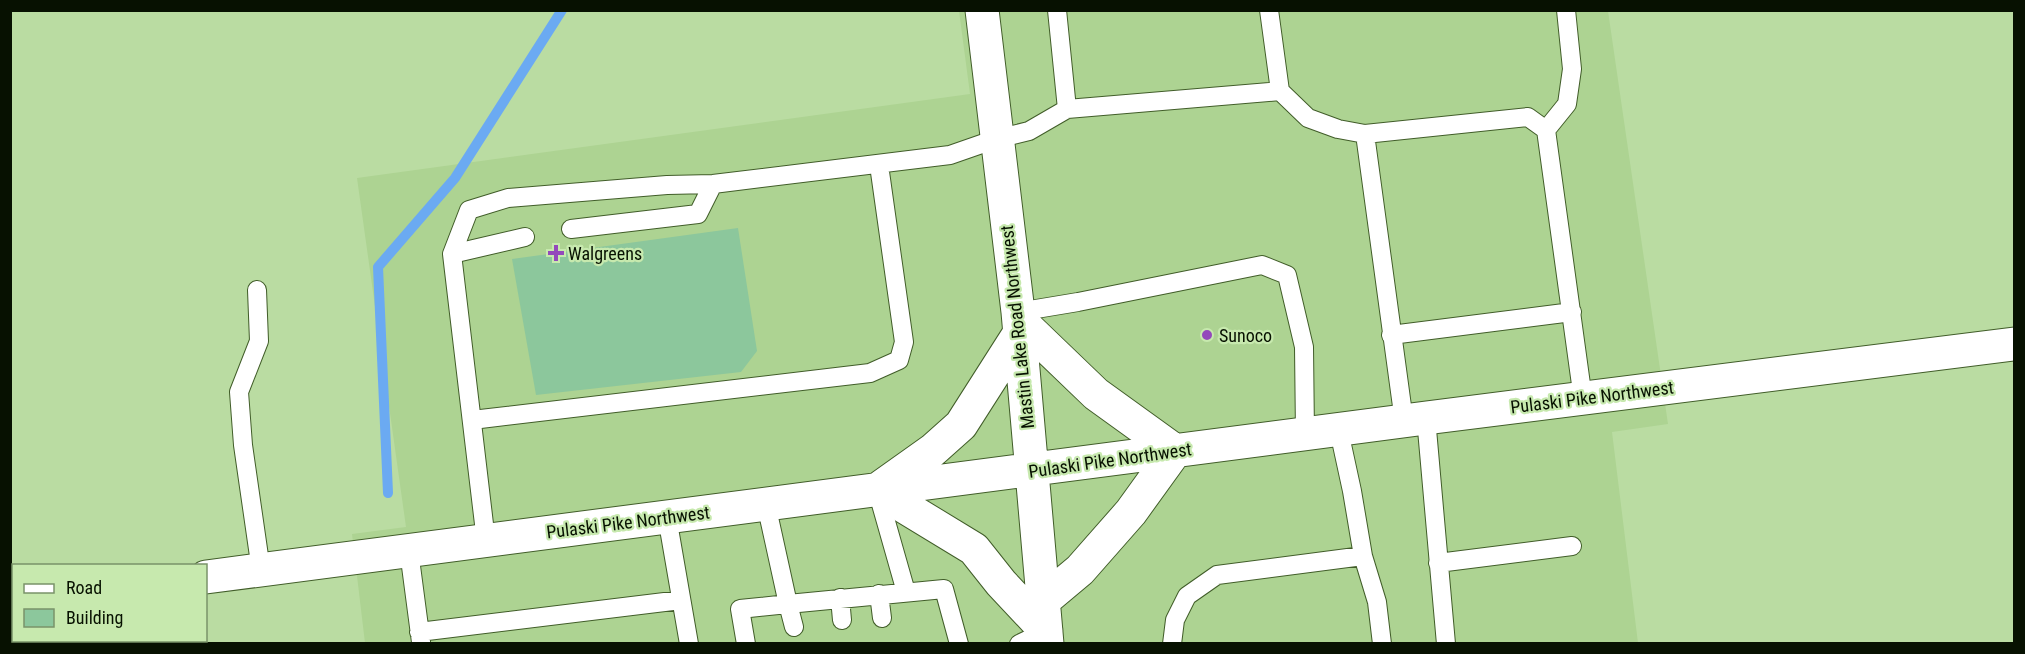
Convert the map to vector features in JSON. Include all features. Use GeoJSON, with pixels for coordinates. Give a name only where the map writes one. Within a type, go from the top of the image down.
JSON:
{"type":"FeatureCollection","features":[{"type":"Feature","properties":{"kind":"main road","name":"Mastin Lake Road Northwest"},"geometry":{"type":"LineString","coordinates":[[982,10],[1019,322],[1031,470],[1039,630]]}},
{"type":"Feature","properties":{"kind":"main road"},"geometry":{"type":"LineString","coordinates":[[1019,322],[1096,394],[1175,451],[1131,512],[1080,570],[1039,630],[974,549],[877,490],[933,450],[961,425],[1019,322]]}},
{"type":"Feature","properties":{"kind":"main road","name":"Pulaski Pike Northwest"},"geometry":{"type":"LineString","coordinates":[[207,577],[1340,431],[1415,419],[2014,344]]}},
{"type":"Feature","properties":{"kind":"lane"},"geometry":{"type":"LineString","coordinates":[[1057,10],[1067,110]]}},
{"type":"Feature","properties":{"kind":"lane"},"geometry":{"type":"LineString","coordinates":[[1269,10],[1280,92],[1308,118],[1338,129],[1365,134],[1528,117],[1546,130],[1583,399]]}},
{"type":"Feature","properties":{"kind":"lane"},"geometry":{"type":"LineString","coordinates":[[1546,130],[1567,104],[1572,69],[1566,10]]}},
{"type":"Feature","properties":{"kind":"lane"},"geometry":{"type":"LineString","coordinates":[[486,541],[452,254],[469,210],[508,198],[667,185],[713,184],[950,155],[996,139],[1029,131],[1067,110],[1280,92]]}},
{"type":"Feature","properties":{"kind":"lane"},"geometry":{"type":"LineString","coordinates":[[1365,134],[1391,335],[1415,419],[1438,563],[1446,644]]}},
{"type":"Feature","properties":{"kind":"lane"},"geometry":{"type":"LineString","coordinates":[[472,420],[870,373],[899,360],[904,342],[879,165]]}},
{"type":"Feature","properties":{"kind":"lane"},"geometry":{"type":"LineString","coordinates":[[571,230],[698,214],[713,184]]}},
{"type":"Feature","properties":{"kind":"lane"},"geometry":{"type":"LineString","coordinates":[[452,254],[525,237]]}},
{"type":"Feature","properties":{"kind":"lane"},"geometry":{"type":"LineString","coordinates":[[1019,322],[1078,302],[1262,265],[1287,275],[1304,347],[1305,435]]}},
{"type":"Feature","properties":{"kind":"lane"},"geometry":{"type":"LineString","coordinates":[[257,290],[259,341],[239,392],[243,445],[261,570]]}},
{"type":"Feature","properties":{"kind":"lane"},"geometry":{"type":"LineString","coordinates":[[1391,335],[1572,312]]}},
{"type":"Feature","properties":{"kind":"lane"},"geometry":{"type":"LineString","coordinates":[[1340,431],[1363,556],[1377,602],[1382,644]]}},
{"type":"Feature","properties":{"kind":"lane"},"geometry":{"type":"LineString","coordinates":[[877,490],[906,592]]}},
{"type":"Feature","properties":{"kind":"lane"},"geometry":{"type":"LineString","coordinates":[[766,504],[794,627]]}},
{"type":"Feature","properties":{"kind":"lane"},"geometry":{"type":"LineString","coordinates":[[667,517],[689,644]]}},
{"type":"Feature","properties":{"kind":"lane"},"geometry":{"type":"LineString","coordinates":[[1438,563],[1572,546]]}},
{"type":"Feature","properties":{"kind":"lane"},"geometry":{"type":"LineString","coordinates":[[409,551],[420,638],[681,600]]}},
{"type":"Feature","properties":{"kind":"lane"},"geometry":{"type":"LineString","coordinates":[[1172,644],[1175,620],[1187,596],[1217,575],[1363,556]]}},
{"type":"Feature","properties":{"kind":"lane"},"geometry":{"type":"LineString","coordinates":[[746,644],[740,609],[944,589],[959,644]]}},
{"type":"Feature","properties":{"kind":"lane"},"geometry":{"type":"LineString","coordinates":[[879,594],[882,618]]}},
{"type":"Feature","properties":{"kind":"lane"},"geometry":{"type":"LineString","coordinates":[[840,598],[842,620]]}},
{"type":"Feature","properties":{"kind":"shaded area"},"geometry":{"type":"Polygon","coordinates":[[[959,11],[1608,11],[1668,424],[1612,432],[1638,643],[365,643],[352,534],[406,527],[357,178],[970,94],[959,11]]]}},
{"type":"Feature","properties":{"kind":"building","name":"Walgreens"},"geometry":{"type":"Polygon","coordinates":[[[738,228],[757,351],[741,372],[536,395],[512,259],[738,228]]]}},
{"type":"Feature","properties":{"kind":"waterway"},"geometry":{"type":"LineString","coordinates":[[388,493],[378,267],[455,178],[562,10]]}},
{"type":"Feature","properties":{"kind":"place","name":"Walgreens"},"geometry":{"type":"Point","coordinates":[556,253]}},
{"type":"Feature","properties":{"kind":"place","name":"Sunoco"},"geometry":{"type":"Point","coordinates":[1207,335]}}]}
